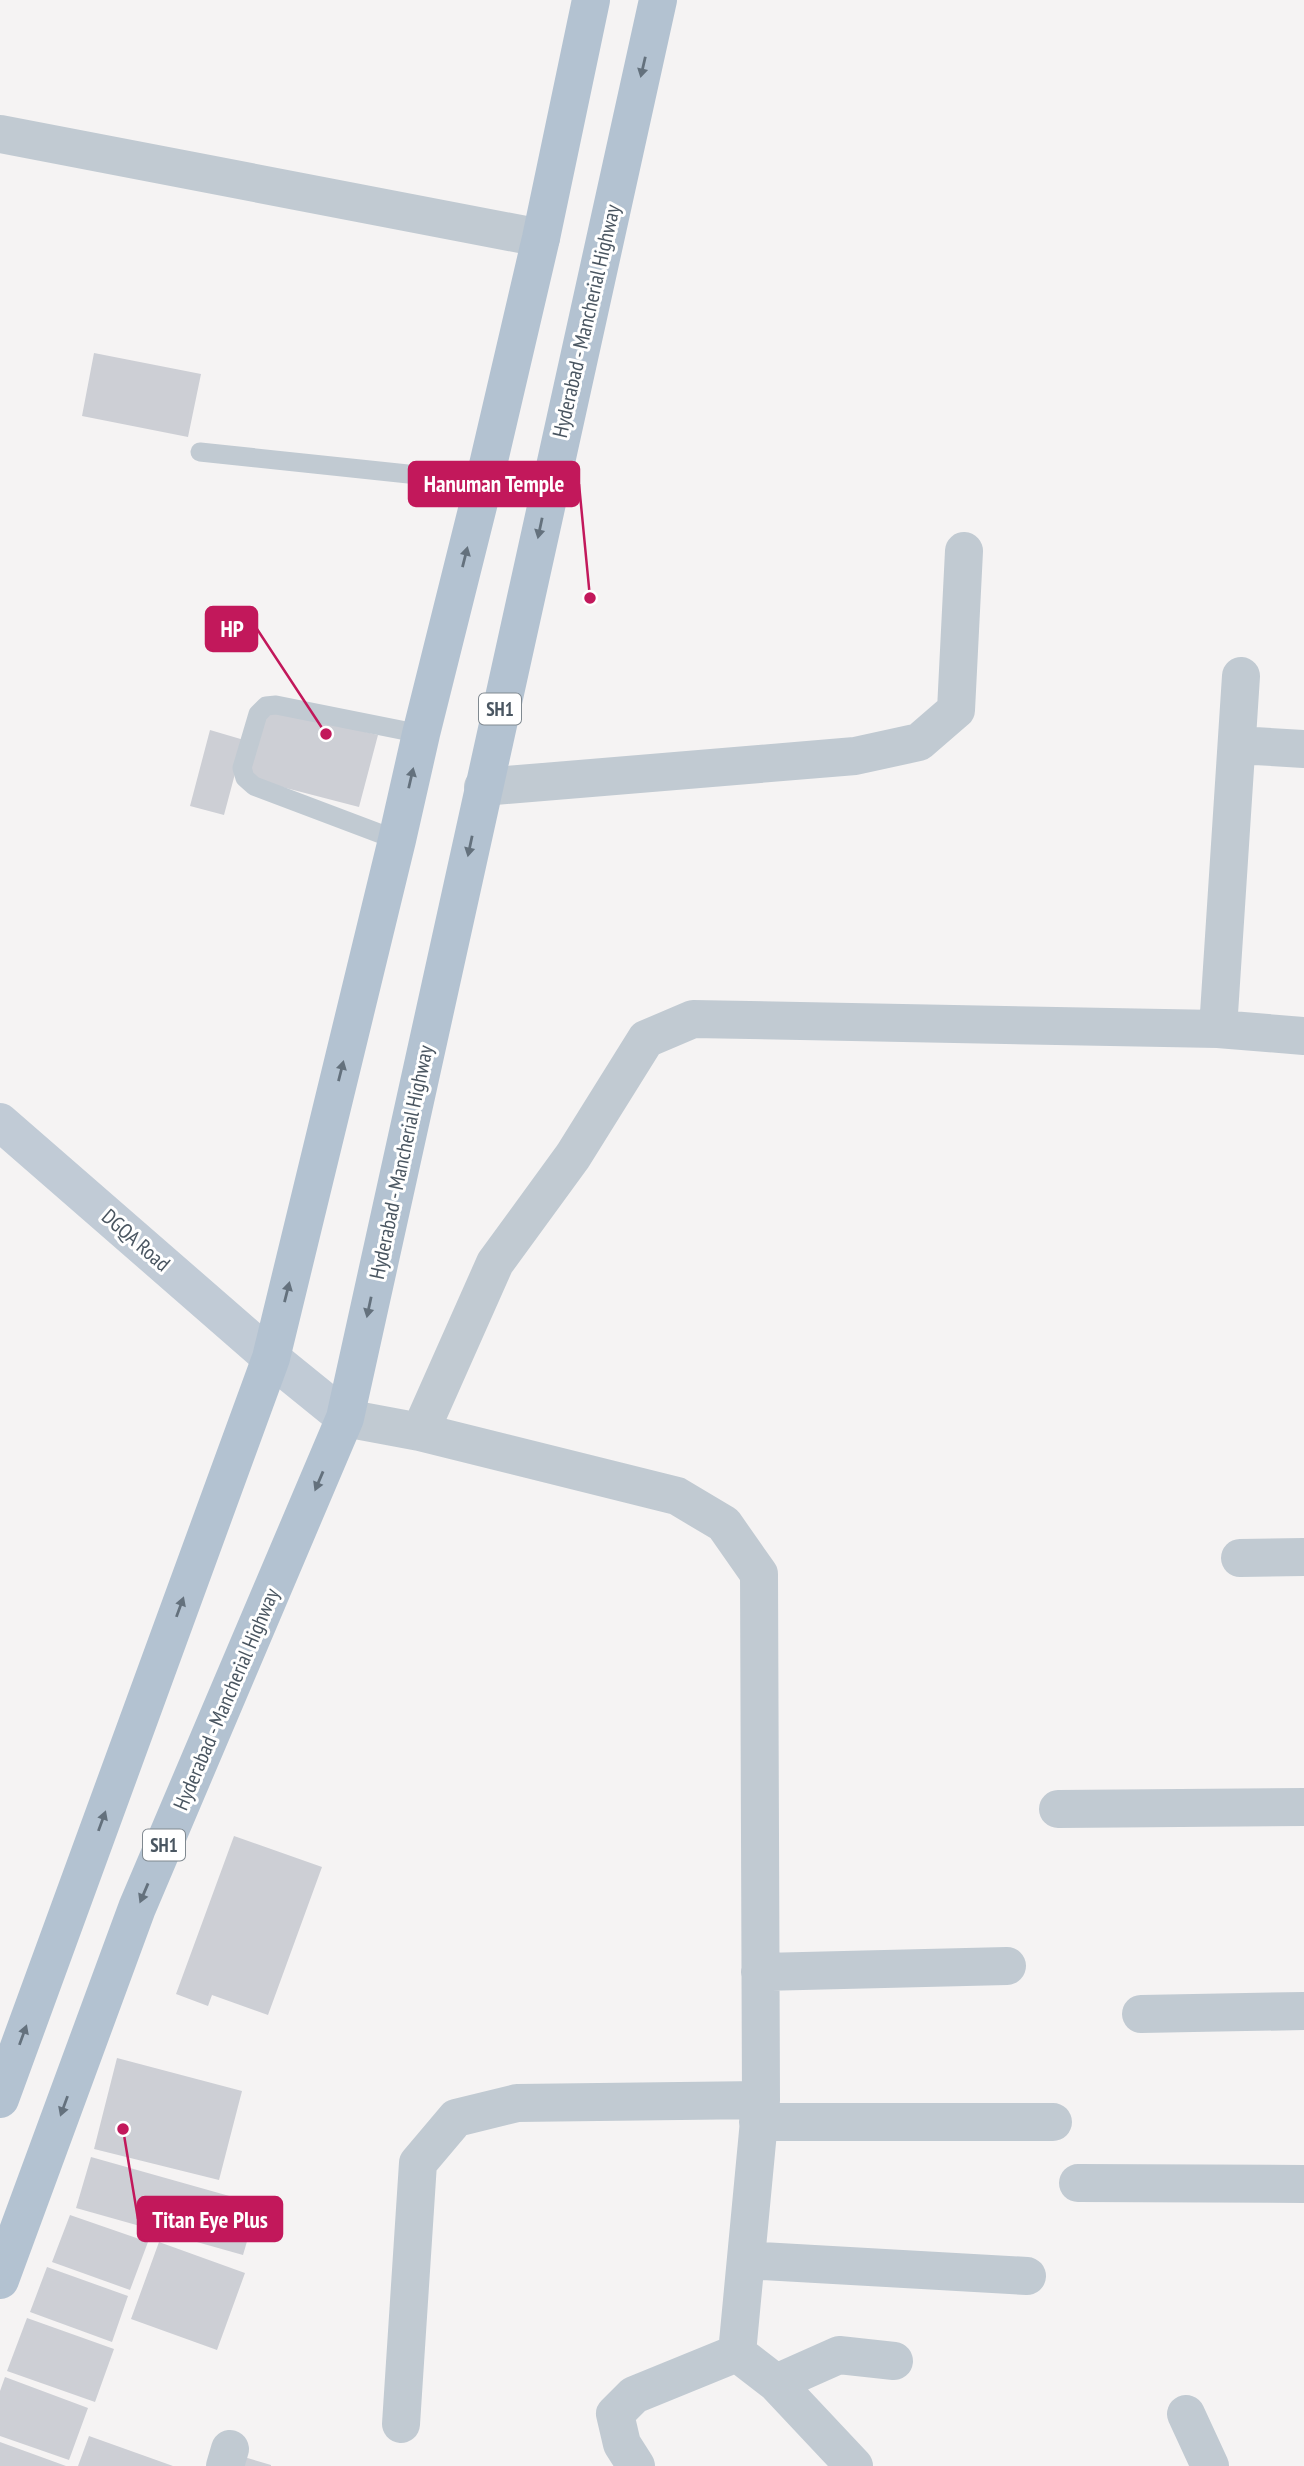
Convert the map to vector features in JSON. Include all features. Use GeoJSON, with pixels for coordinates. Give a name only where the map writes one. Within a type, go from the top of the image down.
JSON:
{"type":"FeatureCollection","features":[{"type":"Feature","properties":{"kind":"main road"},"geometry":{"type":"LineString","coordinates":[[0,2099],[271,1358],[484,482],[541,239],[591,0]]}},
{"type":"Feature","properties":{"kind":"main road","name":"Hyderabad - Mancherial Highway"},"geometry":{"type":"LineString","coordinates":[[0,2280],[137,1908],[345,1418],[658,0]]}},
{"type":"Feature","properties":{"kind":"main road","name":"DGQA Road"},"geometry":{"type":"LineString","coordinates":[[0,1122],[271,1358],[345,1418]]}},
{"type":"Feature","properties":{"kind":"street"},"geometry":{"type":"LineString","coordinates":[[0,134],[541,239]]}},
{"type":"Feature","properties":{"kind":"street"},"geometry":{"type":"LineString","coordinates":[[483,787],[855,756],[919,742],[956,709],[964,551]]}},
{"type":"Feature","properties":{"kind":"street"},"geometry":{"type":"LineString","coordinates":[[1218,1029],[1241,676]]}},
{"type":"Feature","properties":{"kind":"street"},"geometry":{"type":"LineString","coordinates":[[1237,745],[1304,749]]}},
{"type":"Feature","properties":{"kind":"street"},"geometry":{"type":"LineString","coordinates":[[420,1432],[495,1263],[573,1156],[646,1039],[694,1019],[1218,1029],[1304,1036]]}},
{"type":"Feature","properties":{"kind":"street"},"geometry":{"type":"LineString","coordinates":[[345,1418],[420,1432],[677,1496],[723,1524],[759,1574],[759,2111],[737,2353]]}},
{"type":"Feature","properties":{"kind":"street"},"geometry":{"type":"LineString","coordinates":[[1240,1558],[1304,1557]]}},
{"type":"Feature","properties":{"kind":"street"},"geometry":{"type":"LineString","coordinates":[[1058,1809],[1304,1808]]}},
{"type":"Feature","properties":{"kind":"street"},"geometry":{"type":"LineString","coordinates":[[760,1972],[1007,1966]]}},
{"type":"Feature","properties":{"kind":"street"},"geometry":{"type":"LineString","coordinates":[[1141,2014],[1304,2011]]}},
{"type":"Feature","properties":{"kind":"street"},"geometry":{"type":"LineString","coordinates":[[401,2424],[418,2162],[456,2118],[517,2103],[1053,2122]]}},
{"type":"Feature","properties":{"kind":"street"},"geometry":{"type":"LineString","coordinates":[[1078,2183],[1304,2184]]}},
{"type":"Feature","properties":{"kind":"street"},"geometry":{"type":"LineString","coordinates":[[746,2260],[1027,2276]]}},
{"type":"Feature","properties":{"kind":"street"},"geometry":{"type":"LineString","coordinates":[[737,2353],[776,2383],[854,2466]]}},
{"type":"Feature","properties":{"kind":"street"},"geometry":{"type":"LineString","coordinates":[[636,2466],[622,2444],[615,2413],[634,2395],[737,2353]]}},
{"type":"Feature","properties":{"kind":"street"},"geometry":{"type":"LineString","coordinates":[[776,2383],[839,2355],[894,2361]]}},
{"type":"Feature","properties":{"kind":"street"},"geometry":{"type":"LineString","coordinates":[[1186,2414],[1210,2466]]}},
{"type":"Feature","properties":{"kind":"lane"},"geometry":{"type":"LineString","coordinates":[[200,453],[484,482]]}},
{"type":"Feature","properties":{"kind":"lane"},"geometry":{"type":"LineString","coordinates":[[397,840],[254,786],[245,778],[242,768],[258,714],[266,706],[276,705],[421,734]]}},
{"type":"Feature","properties":{"kind":"building"},"geometry":{"type":"Polygon","coordinates":[[[94,353],[201,374],[188,437],[82,416],[94,353]]]}},
{"type":"Feature","properties":{"kind":"building"},"geometry":{"type":"Polygon","coordinates":[[[266,708],[378,735],[359,807],[247,778],[266,708]]]}},
{"type":"Feature","properties":{"kind":"building"},"geometry":{"type":"Polygon","coordinates":[[[210,730],[244,740],[224,815],[190,806],[210,730]]]}},
{"type":"Feature","properties":{"kind":"building"},"geometry":{"type":"Polygon","coordinates":[[[234,1836],[322,1867],[268,2015],[212,1995],[208,2006],[176,1994],[234,1836]]]}},
{"type":"Feature","properties":{"kind":"building"},"geometry":{"type":"Polygon","coordinates":[[[117,2058],[242,2091],[219,2180],[94,2149],[117,2058]]]}},
{"type":"Feature","properties":{"kind":"building"},"geometry":{"type":"Polygon","coordinates":[[[91,2157],[258,2204],[243,2255],[76,2208],[91,2157]]]}},
{"type":"Feature","properties":{"kind":"building"},"geometry":{"type":"Polygon","coordinates":[[[70,2215],[148,2242],[130,2290],[52,2262],[70,2215]]]}},
{"type":"Feature","properties":{"kind":"building"},"geometry":{"type":"Polygon","coordinates":[[[159,2242],[245,2273],[217,2350],[131,2319],[159,2242]]]}},
{"type":"Feature","properties":{"kind":"building"},"geometry":{"type":"Polygon","coordinates":[[[47,2267],[128,2296],[112,2342],[30,2312],[47,2267]]]}},
{"type":"Feature","properties":{"kind":"building"},"geometry":{"type":"Polygon","coordinates":[[[27,2318],[114,2349],[95,2402],[7,2371],[27,2318]]]}},
{"type":"Feature","properties":{"kind":"building"},"geometry":{"type":"Polygon","coordinates":[[[5,2377],[88,2408],[69,2460],[0,2436],[0,2391],[5,2377]]]}},
{"type":"Feature","properties":{"kind":"building"},"geometry":{"type":"Polygon","coordinates":[[[89,2436],[173,2466],[78,2466],[89,2436]]]}},
{"type":"Feature","properties":{"kind":"building"},"geometry":{"type":"Polygon","coordinates":[[[0,2442],[66,2466],[0,2466],[0,2442]]]}},
{"type":"Feature","properties":{"kind":"building"},"geometry":{"type":"Polygon","coordinates":[[[244,2457],[271,2465],[271,2466],[242,2466],[244,2457]]]}},
{"type":"Feature","properties":{"kind":"place","name":"Hanuman Temple"},"geometry":{"type":"Point","coordinates":[590,598]}},
{"type":"Feature","properties":{"kind":"place","name":"HP"},"geometry":{"type":"Point","coordinates":[326,734]}},
{"type":"Feature","properties":{"kind":"place","name":"Titan Eye Plus"},"geometry":{"type":"Point","coordinates":[123,2129]}}]}
